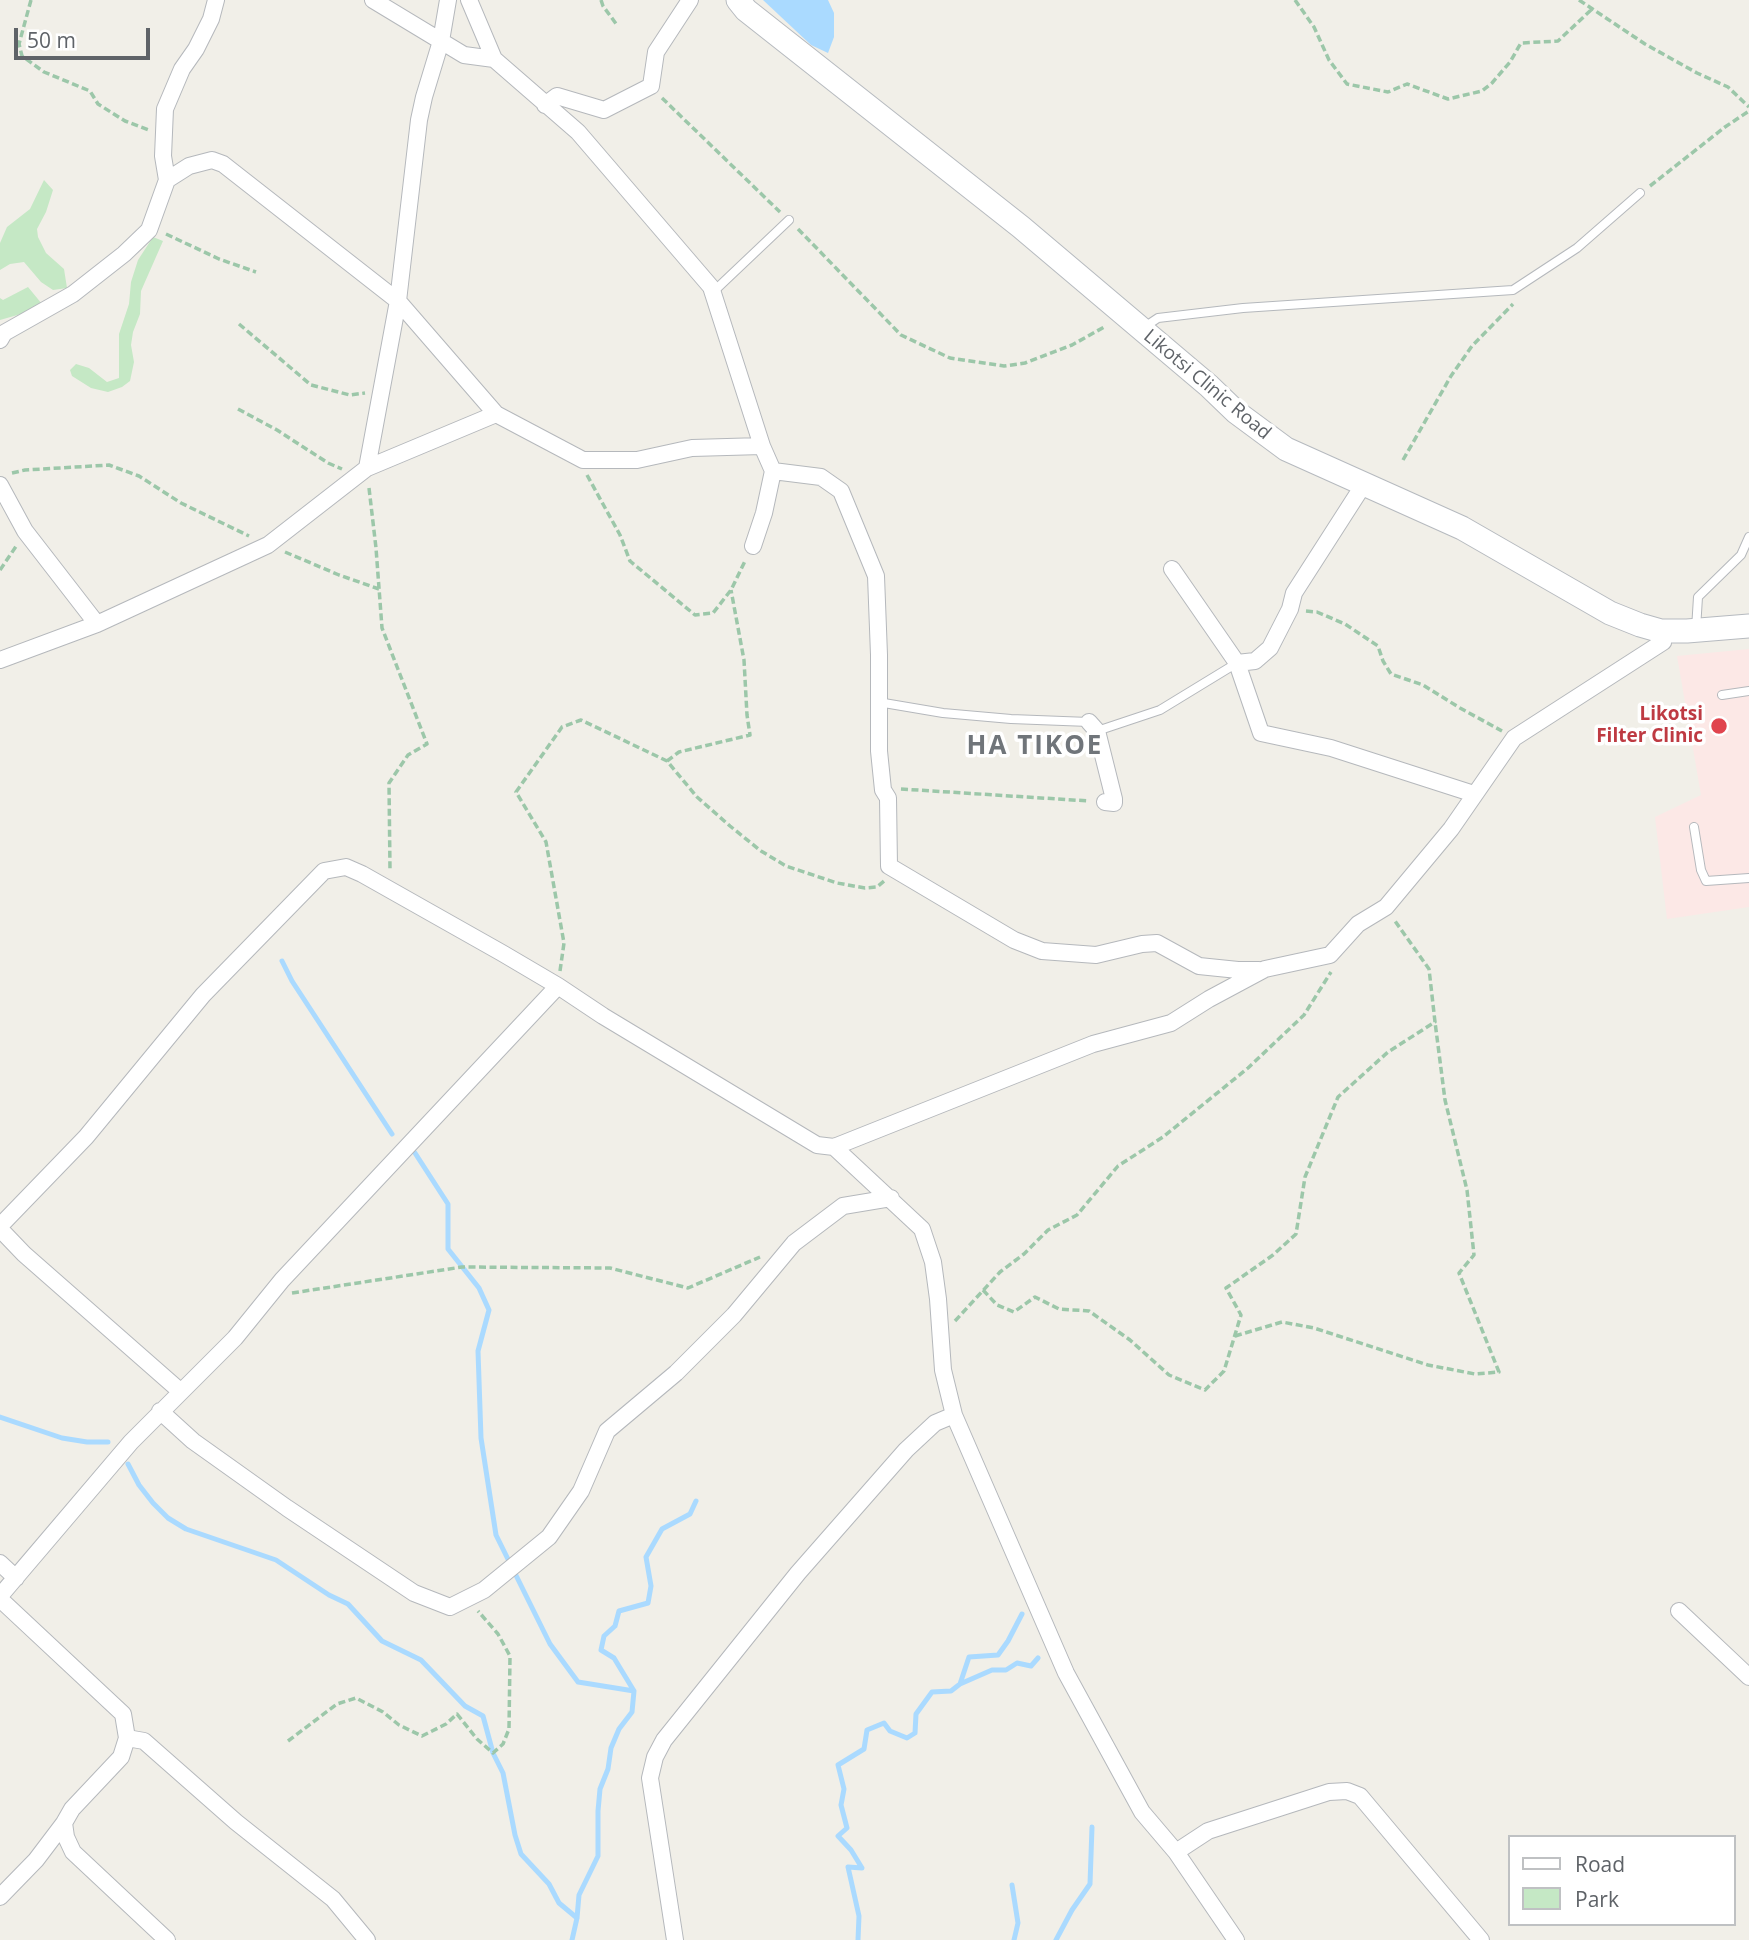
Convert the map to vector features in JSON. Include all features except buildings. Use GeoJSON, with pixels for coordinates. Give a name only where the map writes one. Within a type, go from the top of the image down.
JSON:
{"type":"FeatureCollection","features":[{"type":"Feature","properties":{"kind":"street"},"geometry":{"type":"LineString","coordinates":[[0,340],[4,332],[73,294],[124,254],[149,230],[167,180],[163,156],[165,109],[182,69],[211,19],[216,0]]}},
{"type":"Feature","properties":{"kind":"street"},"geometry":{"type":"LineString","coordinates":[[373,0],[464,55],[494,59]]}},
{"type":"Feature","properties":{"kind":"street"},"geometry":{"type":"LineString","coordinates":[[367,468],[398,301],[419,120],[441,41],[448,0]]}},
{"type":"Feature","properties":{"kind":"street"},"geometry":{"type":"LineString","coordinates":[[469,0],[494,59],[578,132],[711,287],[762,446],[773,471],[764,513],[753,546]]}},
{"type":"Feature","properties":{"kind":"street"},"geometry":{"type":"LineString","coordinates":[[545,104],[557,96],[604,110],[651,86],[656,52],[690,0]]}},
{"type":"Feature","properties":{"kind":"street","name":"Likotsi Clinic Road"},"geometry":{"type":"LineString","coordinates":[[738,0],[746,10],[1021,227],[1236,412],[1286,449],[1462,528],[1610,613],[1640,625],[1661,631],[1749,626]]}},
{"type":"Feature","properties":{"kind":"street"},"geometry":{"type":"LineString","coordinates":[[167,180],[190,166],[212,160],[223,164],[398,301],[496,414],[583,460],[637,460],[692,447],[762,446]]}},
{"type":"Feature","properties":{"kind":"street"},"geometry":{"type":"LineString","coordinates":[[0,660],[97,624],[268,545],[367,468],[496,414]]}},
{"type":"Feature","properties":{"kind":"street"},"geometry":{"type":"LineString","coordinates":[[773,471],[821,477],[841,491],[876,576],[879,751],[883,790],[888,798],[889,866],[1014,940],[1042,951],[1096,955],[1157,943],[1199,966],[1238,971],[1265,969],[1330,954],[1358,925],[1386,907],[1451,829],[1514,738],[1663,642],[1661,631]]}},
{"type":"Feature","properties":{"kind":"street"},"geometry":{"type":"LineString","coordinates":[[1237,663],[1255,661],[1270,648],[1290,609],[1294,593],[1364,484]]}},
{"type":"Feature","properties":{"kind":"street"},"geometry":{"type":"LineString","coordinates":[[0,485],[26,531],[97,624]]}},
{"type":"Feature","properties":{"kind":"street"},"geometry":{"type":"LineString","coordinates":[[1172,569],[1237,663],[1261,733],[1331,748],[1474,794]]}},
{"type":"Feature","properties":{"kind":"street"},"geometry":{"type":"LineString","coordinates":[[1093,726],[1114,799],[1114,803],[1105,802]]}},
{"type":"Feature","properties":{"kind":"street"},"geometry":{"type":"LineString","coordinates":[[180,1391],[24,1254],[0,1228],[86,1138],[203,995],[324,871],[346,867],[390,890],[558,986],[817,1145],[834,1147],[1093,1044],[1171,1023],[1265,969]]}},
{"type":"Feature","properties":{"kind":"street"},"geometry":{"type":"LineString","coordinates":[[0,1897],[36,1860],[72,1809],[121,1757],[127,1738],[123,1714],[0,1597],[131,1442],[235,1338],[282,1280],[558,986]]}},
{"type":"Feature","properties":{"kind":"street"},"geometry":{"type":"LineString","coordinates":[[834,1147],[922,1229],[933,1262],[942,1335],[943,1370],[954,1415],[1066,1673],[1142,1812],[1176,1852],[1236,1940]]}},
{"type":"Feature","properties":{"kind":"street"},"geometry":{"type":"LineString","coordinates":[[160,1411],[193,1441],[232,1469],[414,1593],[450,1607],[484,1590],[549,1537],[581,1491],[607,1431],[676,1373],[715,1335],[794,1242],[843,1206],[891,1198]]}},
{"type":"Feature","properties":{"kind":"street"},"geometry":{"type":"LineString","coordinates":[[675,1940],[650,1778],[655,1757],[664,1740],[798,1573],[906,1450],[934,1423],[954,1415]]}},
{"type":"Feature","properties":{"kind":"street"},"geometry":{"type":"LineString","coordinates":[[0,1563],[16,1578]]}},
{"type":"Feature","properties":{"kind":"street"},"geometry":{"type":"LineString","coordinates":[[1679,1611],[1749,1677]]}},
{"type":"Feature","properties":{"kind":"street"},"geometry":{"type":"LineString","coordinates":[[127,1738],[144,1741],[236,1822],[333,1899],[367,1940]]}},
{"type":"Feature","properties":{"kind":"street"},"geometry":{"type":"LineString","coordinates":[[1176,1852],[1208,1831],[1329,1792],[1348,1791],[1360,1796],[1480,1940]]}},
{"type":"Feature","properties":{"kind":"street"},"geometry":{"type":"LineString","coordinates":[[64,1823],[66,1837],[73,1852],[167,1940]]}},
{"type":"Feature","properties":{"kind":"lane"},"geometry":{"type":"LineString","coordinates":[[1140,329],[1158,318],[1243,308],[1513,290],[1577,248],[1640,193]]}},
{"type":"Feature","properties":{"kind":"lane"},"geometry":{"type":"LineString","coordinates":[[712,293],[789,220]]}},
{"type":"Feature","properties":{"kind":"lane"},"geometry":{"type":"LineString","coordinates":[[1696,631],[1698,597],[1741,555],[1749,537]]}},
{"type":"Feature","properties":{"kind":"lane"},"geometry":{"type":"LineString","coordinates":[[878,702],[943,713],[1093,726],[1160,710],[1237,663]]}},
{"type":"Feature","properties":{"kind":"lane"},"geometry":{"type":"LineString","coordinates":[[1722,695],[1749,691]]}},
{"type":"Feature","properties":{"kind":"lane"},"geometry":{"type":"LineString","coordinates":[[1694,827],[1701,870],[1706,881],[1749,878]]}},
{"type":"Feature","properties":{"kind":"path"},"geometry":{"type":"LineString","coordinates":[[32,0],[19,44],[22,56],[44,72],[90,91],[98,104],[125,121],[164,136]]}},
{"type":"Feature","properties":{"kind":"path"},"geometry":{"type":"LineString","coordinates":[[601,0],[617,24]]}},
{"type":"Feature","properties":{"kind":"path"},"geometry":{"type":"LineString","coordinates":[[1295,0],[1314,27],[1329,60],[1346,84],[1388,92],[1407,84],[1448,99],[1482,91],[1510,62],[1521,43],[1558,41],[1592,9]]}},
{"type":"Feature","properties":{"kind":"path"},"geometry":{"type":"LineString","coordinates":[[1579,0],[1645,44],[1728,87],[1749,109],[1640,193]]}},
{"type":"Feature","properties":{"kind":"path"},"geometry":{"type":"LineString","coordinates":[[651,86],[789,220],[901,335],[950,358],[1004,366],[1026,363],[1072,345],[1111,323],[1121,312]]}},
{"type":"Feature","properties":{"kind":"path"},"geometry":{"type":"LineString","coordinates":[[153,219],[168,237],[189,244],[219,260],[256,272]]}},
{"type":"Feature","properties":{"kind":"path"},"geometry":{"type":"LineString","coordinates":[[1403,460],[1451,376],[1472,346],[1514,303]]}},
{"type":"Feature","properties":{"kind":"path"},"geometry":{"type":"LineString","coordinates":[[239,324],[311,385],[350,396],[381,390]]}},
{"type":"Feature","properties":{"kind":"path"},"geometry":{"type":"LineString","coordinates":[[238,409],[328,463],[349,472],[367,468],[382,628],[427,744],[408,755],[389,783],[390,890]]}},
{"type":"Feature","properties":{"kind":"path"},"geometry":{"type":"LineString","coordinates":[[583,460],[584,470],[620,535],[630,561],[695,615],[713,613],[731,590],[753,546]]}},
{"type":"Feature","properties":{"kind":"path"},"geometry":{"type":"LineString","coordinates":[[12,473],[109,465],[139,476],[181,503],[268,545],[379,589]]}},
{"type":"Feature","properties":{"kind":"path"},"geometry":{"type":"LineString","coordinates":[[0,570],[26,531]]}},
{"type":"Feature","properties":{"kind":"path"},"geometry":{"type":"LineString","coordinates":[[667,761],[679,752],[750,735],[744,660],[731,590]]}},
{"type":"Feature","properties":{"kind":"path"},"geometry":{"type":"LineString","coordinates":[[1290,609],[1317,612],[1345,624],[1378,646],[1391,674],[1423,685],[1514,738]]}},
{"type":"Feature","properties":{"kind":"path"},"geometry":{"type":"LineString","coordinates":[[558,986],[564,943],[546,842],[516,792],[562,727],[581,720],[667,761],[696,797],[713,812],[761,851],[786,866],[837,883],[865,888],[885,880],[889,866]]}},
{"type":"Feature","properties":{"kind":"path"},"geometry":{"type":"LineString","coordinates":[[883,790],[894,788],[1105,802]]}},
{"type":"Feature","properties":{"kind":"path"},"geometry":{"type":"LineString","coordinates":[[1235,1336],[1282,1322],[1314,1328],[1428,1365],[1475,1374],[1500,1372],[1459,1273],[1474,1255],[1473,1242],[1467,1190],[1445,1100],[1429,969],[1386,907]]}},
{"type":"Feature","properties":{"kind":"path"},"geometry":{"type":"LineString","coordinates":[[942,1335],[1000,1272],[1024,1254],[1048,1230],[1077,1215],[1118,1166],[1163,1137],[1248,1068],[1304,1015],[1332,972]]}},
{"type":"Feature","properties":{"kind":"path"},"geometry":{"type":"LineString","coordinates":[[983,1290],[996,1305],[1013,1312],[1035,1297],[1059,1309],[1089,1311],[1130,1340],[1169,1375],[1205,1390],[1224,1371],[1241,1315],[1226,1288],[1273,1255],[1296,1234],[1305,1177],[1338,1097],[1388,1052],[1435,1022]]}},
{"type":"Feature","properties":{"kind":"path"},"geometry":{"type":"LineString","coordinates":[[269,1296],[462,1267],[610,1268],[688,1288],[794,1242]]}},
{"type":"Feature","properties":{"kind":"path"},"geometry":{"type":"LineString","coordinates":[[288,1741],[337,1704],[356,1698],[422,1736],[446,1724],[457,1714],[477,1740],[492,1753],[503,1744],[509,1729],[510,1656],[498,1634],[480,1615],[471,1596]]}},
{"type":"Feature","properties":{"kind":"shaded area","name":"Likotsi Filter Clinic"},"geometry":{"type":"Polygon","coordinates":[[[1749,649],[1749,907],[1667,919],[1655,817],[1701,795],[1677,656],[1749,649]]]}},
{"type":"Feature","properties":{"kind":"green space"},"geometry":{"type":"Polygon","coordinates":[[[44,180],[53,190],[37,229],[38,237],[46,253],[64,269],[67,288],[53,290],[41,282],[24,262],[10,264],[0,270],[0,243],[7,227],[30,209],[44,180]]]}},
{"type":"Feature","properties":{"kind":"green space"},"geometry":{"type":"Polygon","coordinates":[[[153,237],[163,241],[141,291],[140,314],[131,345],[134,362],[130,381],[108,392],[91,388],[72,376],[70,370],[76,364],[89,368],[107,382],[119,378],[119,334],[129,304],[131,282],[138,260],[153,237]]]}},
{"type":"Feature","properties":{"kind":"green space"},"geometry":{"type":"Polygon","coordinates":[[[28,287],[42,304],[28,312],[0,320],[0,298],[3,300],[28,287]]]}},
{"type":"Feature","properties":{"kind":"water"},"geometry":{"type":"Polygon","coordinates":[[[763,0],[828,0],[834,13],[834,37],[828,53],[811,45],[763,0]]]}},
{"type":"Feature","properties":{"kind":"waterway"},"geometry":{"type":"LineString","coordinates":[[282,961],[292,981],[392,1134]]}},
{"type":"Feature","properties":{"kind":"waterway"},"geometry":{"type":"LineString","coordinates":[[415,1153],[448,1204],[448,1249],[479,1288],[489,1310],[478,1351],[481,1438],[496,1535],[550,1644],[578,1682],[634,1691]]}},
{"type":"Feature","properties":{"kind":"waterway"},"geometry":{"type":"LineString","coordinates":[[0,1417],[62,1438],[108,1442]]}},
{"type":"Feature","properties":{"kind":"waterway"},"geometry":{"type":"LineString","coordinates":[[128,1464],[139,1485],[168,1518],[186,1529],[276,1560],[329,1595],[348,1604],[382,1641],[421,1660],[465,1706],[483,1716],[493,1753],[503,1773],[521,1854],[549,1884],[559,1903],[577,1918]]}},
{"type":"Feature","properties":{"kind":"waterway"},"geometry":{"type":"LineString","coordinates":[[572,1940],[579,1895],[598,1856],[600,1789],[608,1769],[611,1748],[619,1729],[632,1712],[634,1691],[614,1658],[601,1650],[604,1636],[615,1626],[619,1611],[648,1603],[651,1586],[646,1557],[662,1529],[690,1514],[696,1501]]}},
{"type":"Feature","properties":{"kind":"waterway"},"geometry":{"type":"LineString","coordinates":[[858,1940],[859,1916],[848,1867],[862,1868],[838,1836],[847,1828],[841,1805],[844,1789],[838,1765],[864,1749],[867,1730],[884,1723],[890,1731],[907,1738],[915,1733],[916,1714],[932,1692],[951,1691],[960,1684],[969,1657],[998,1655],[1022,1614]]}},
{"type":"Feature","properties":{"kind":"waterway"},"geometry":{"type":"LineString","coordinates":[[960,1684],[992,1670],[1006,1670],[1017,1663],[1031,1666],[1038,1658]]}},
{"type":"Feature","properties":{"kind":"waterway"},"geometry":{"type":"LineString","coordinates":[[1056,1940],[1090,1884],[1092,1827]]}},
{"type":"Feature","properties":{"kind":"waterway"},"geometry":{"type":"LineString","coordinates":[[1012,1885],[1018,1923],[1014,1940]]}},
{"type":"Feature","properties":{"kind":"place","name":"Likotsi Filter Clinic"},"geometry":{"type":"Point","coordinates":[1719,726]}},
{"type":"Feature","properties":{"kind":"district","name":"HA TIKOE"},"geometry":{"type":"Point","coordinates":[1035,747]}}]}
